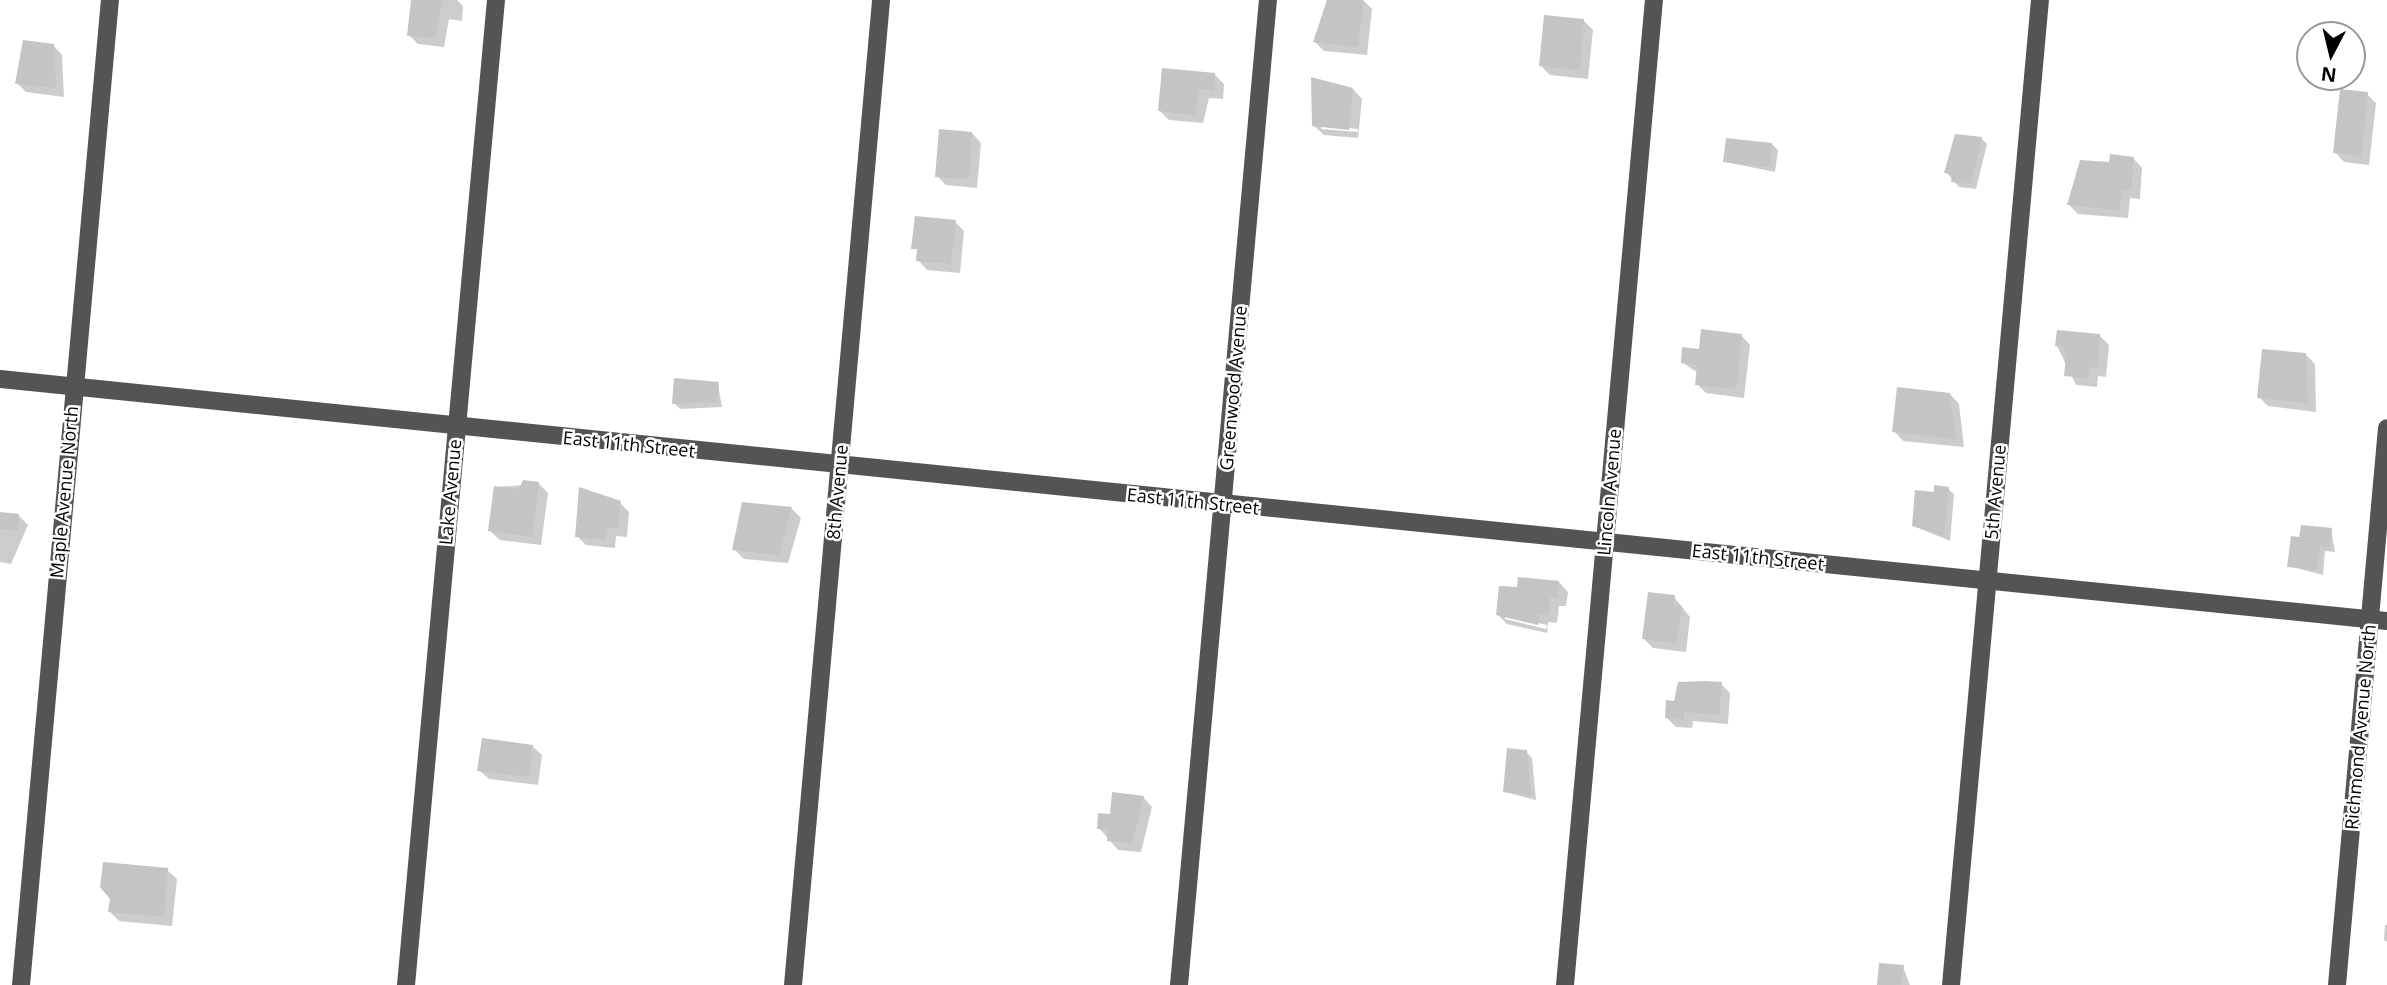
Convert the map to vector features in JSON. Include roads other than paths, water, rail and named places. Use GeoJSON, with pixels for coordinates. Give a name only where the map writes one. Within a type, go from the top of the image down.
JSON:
{"type":"FeatureCollection","features":[{"type":"Feature","properties":{"kind":"street","name":"Maple Avenue North"},"geometry":{"type":"LineString","coordinates":[[21,985],[110,0]]}},
{"type":"Feature","properties":{"kind":"street","name":"Lake Avenue"},"geometry":{"type":"LineString","coordinates":[[406,985],[496,0]]}},
{"type":"Feature","properties":{"kind":"street","name":"8th Avenue"},"geometry":{"type":"LineString","coordinates":[[793,985],[881,0]]}},
{"type":"Feature","properties":{"kind":"street","name":"Greenwood Avenue"},"geometry":{"type":"LineString","coordinates":[[1179,985],[1268,0]]}},
{"type":"Feature","properties":{"kind":"street","name":"Lincoln Avenue"},"geometry":{"type":"LineString","coordinates":[[1565,985],[1654,0]]}},
{"type":"Feature","properties":{"kind":"street","name":"5th Avenue"},"geometry":{"type":"LineString","coordinates":[[1951,985],[2040,0]]}},
{"type":"Feature","properties":{"kind":"street","name":"East 11th Street"},"geometry":{"type":"LineString","coordinates":[[0,379],[2378,620]]}},
{"type":"Feature","properties":{"kind":"street","name":"Richmond Avenue North"},"geometry":{"type":"LineString","coordinates":[[2337,985],[2378,620],[2387,428]]}}]}
